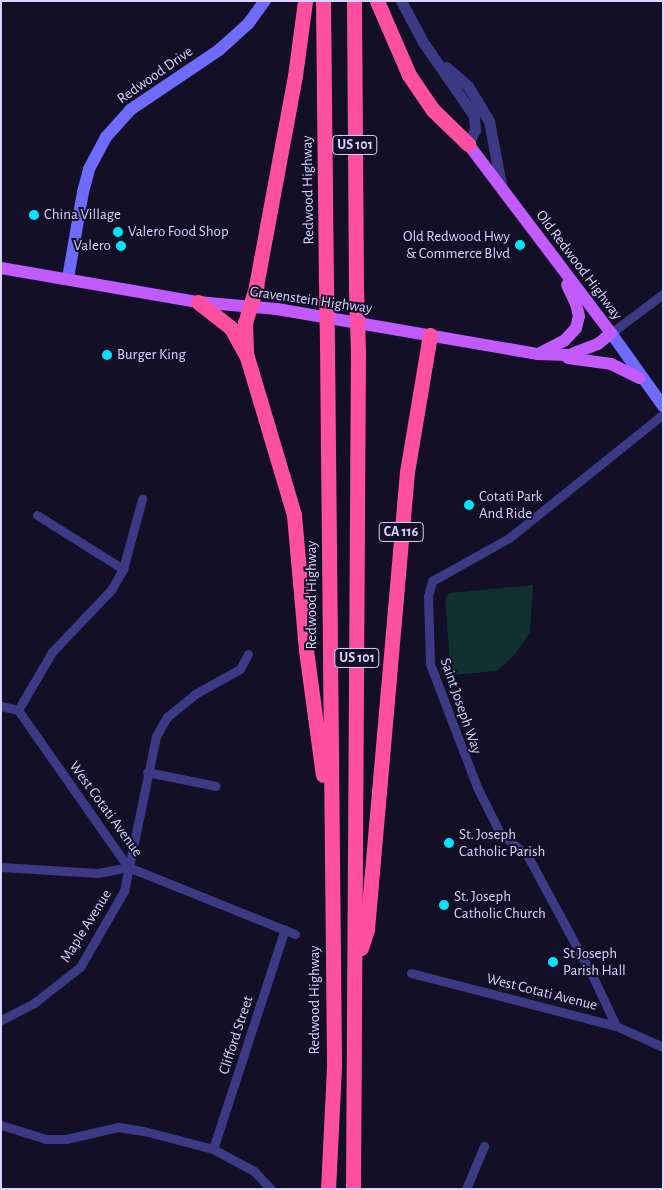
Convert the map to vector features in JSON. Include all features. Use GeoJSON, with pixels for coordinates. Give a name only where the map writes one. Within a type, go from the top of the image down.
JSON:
{"type":"FeatureCollection","features":[{"type":"Feature","properties":{"kind":"highway"},"geometry":{"type":"LineString","coordinates":[[247,357],[245,323],[250,307],[294,76],[305,1]]}},
{"type":"Feature","properties":{"kind":"highway","name":"Redwood Highway"},"geometry":{"type":"LineString","coordinates":[[323,1],[334,1067],[328,1189]]}},
{"type":"Feature","properties":{"kind":"highway","name":"US 101"},"geometry":{"type":"LineString","coordinates":[[353,1189],[357,964],[358,351],[354,1]]}},
{"type":"Feature","properties":{"kind":"highway"},"geometry":{"type":"LineString","coordinates":[[377,1],[409,75],[433,110],[468,144]]}},
{"type":"Feature","properties":{"kind":"highway"},"geometry":{"type":"LineString","coordinates":[[198,302],[231,328],[247,357],[294,515],[306,650],[332,838]]}},
{"type":"Feature","properties":{"kind":"highway","name":"CA 116"},"geometry":{"type":"LineString","coordinates":[[357,964],[368,929],[407,472],[430,335]]}},
{"type":"Feature","properties":{"kind":"main road","name":"Redwood Drive"},"geometry":{"type":"LineString","coordinates":[[68,278],[83,192],[89,170],[106,137],[130,110],[219,50],[248,24],[265,1]]}},
{"type":"Feature","properties":{"kind":"main road","name":"Old Redwood Highway"},"geometry":{"type":"LineString","coordinates":[[468,144],[611,333],[640,378],[663,406]]}},
{"type":"Feature","properties":{"kind":"main road"},"geometry":{"type":"LineString","coordinates":[[538,354],[565,340],[578,322],[576,304],[554,258]]}},
{"type":"Feature","properties":{"kind":"main road","name":"Gravenstein Highway"},"geometry":{"type":"LineString","coordinates":[[1,268],[68,278],[198,302],[250,307],[553,356],[584,351],[611,333]]}},
{"type":"Feature","properties":{"kind":"main road"},"geometry":{"type":"LineString","coordinates":[[553,356],[611,364],[640,378]]}},
{"type":"Feature","properties":{"kind":"street"},"geometry":{"type":"LineString","coordinates":[[401,1],[411,23],[474,116],[475,130],[468,144]]}},
{"type":"Feature","properties":{"kind":"street"},"geometry":{"type":"LineString","coordinates":[[436,59],[468,86],[489,122],[502,190]]}},
{"type":"Feature","properties":{"kind":"street"},"geometry":{"type":"LineString","coordinates":[[611,333],[663,294]]}},
{"type":"Feature","properties":{"kind":"street","name":"Saint Joseph Way"},"geometry":{"type":"LineString","coordinates":[[616,1026],[593,977],[527,855],[500,832],[477,787],[430,664],[428,596],[432,581],[509,538],[663,414]]}},
{"type":"Feature","properties":{"kind":"street"},"geometry":{"type":"LineString","coordinates":[[1,706],[18,710],[52,652],[111,590],[123,569],[142,499]]}},
{"type":"Feature","properties":{"kind":"street"},"geometry":{"type":"LineString","coordinates":[[37,515],[123,569]]}},
{"type":"Feature","properties":{"kind":"street","name":"Maple Avenue"},"geometry":{"type":"LineString","coordinates":[[1,1020],[34,1003],[80,967],[124,891],[147,772],[156,736],[167,717],[195,694],[240,669],[248,654]]}},
{"type":"Feature","properties":{"kind":"street","name":"West Cotati Avenue"},"geometry":{"type":"LineString","coordinates":[[18,710],[128,867],[295,934]]}},
{"type":"Feature","properties":{"kind":"street"},"geometry":{"type":"LineString","coordinates":[[147,772],[216,786]]}},
{"type":"Feature","properties":{"kind":"street","name":"Maple Avenue"},"geometry":{"type":"LineString","coordinates":[[1,866],[98,873],[128,867]]}},
{"type":"Feature","properties":{"kind":"street","name":"Clifford Street"},"geometry":{"type":"LineString","coordinates":[[213,1149],[285,929]]}},
{"type":"Feature","properties":{"kind":"street","name":"West Cotati Avenue"},"geometry":{"type":"LineString","coordinates":[[410,973],[616,1026],[663,1047]]}},
{"type":"Feature","properties":{"kind":"street"},"geometry":{"type":"LineString","coordinates":[[1,1125],[46,1139],[66,1139],[118,1128],[144,1131],[213,1149],[254,1171],[271,1189]]}},
{"type":"Feature","properties":{"kind":"street"},"geometry":{"type":"LineString","coordinates":[[466,1189],[484,1146]]}},
{"type":"Feature","properties":{"kind":"green space"},"geometry":{"type":"Polygon","coordinates":[[[533,585],[530,632],[516,653],[497,671],[451,675],[445,598],[450,593],[533,585]]]}},
{"type":"Feature","properties":{"kind":"place","name":"China Village"},"geometry":{"type":"Point","coordinates":[34,215]}},
{"type":"Feature","properties":{"kind":"place","name":"Valero Food Shop"},"geometry":{"type":"Point","coordinates":[118,232]}},
{"type":"Feature","properties":{"kind":"place","name":"Old Redwood Hwy & Commerce Blvd"},"geometry":{"type":"Point","coordinates":[520,245]}},
{"type":"Feature","properties":{"kind":"place","name":"Valero"},"geometry":{"type":"Point","coordinates":[121,246]}},
{"type":"Feature","properties":{"kind":"place","name":"Burger King"},"geometry":{"type":"Point","coordinates":[107,355]}},
{"type":"Feature","properties":{"kind":"place","name":"Cotati Park And Ride"},"geometry":{"type":"Point","coordinates":[469,505]}},
{"type":"Feature","properties":{"kind":"place","name":"St. Joseph Catholic Parish"},"geometry":{"type":"Point","coordinates":[449,843]}},
{"type":"Feature","properties":{"kind":"place","name":"St. Joseph Catholic Church"},"geometry":{"type":"Point","coordinates":[444,905]}},
{"type":"Feature","properties":{"kind":"place","name":"St Joseph Parish Hall"},"geometry":{"type":"Point","coordinates":[553,962]}}]}
